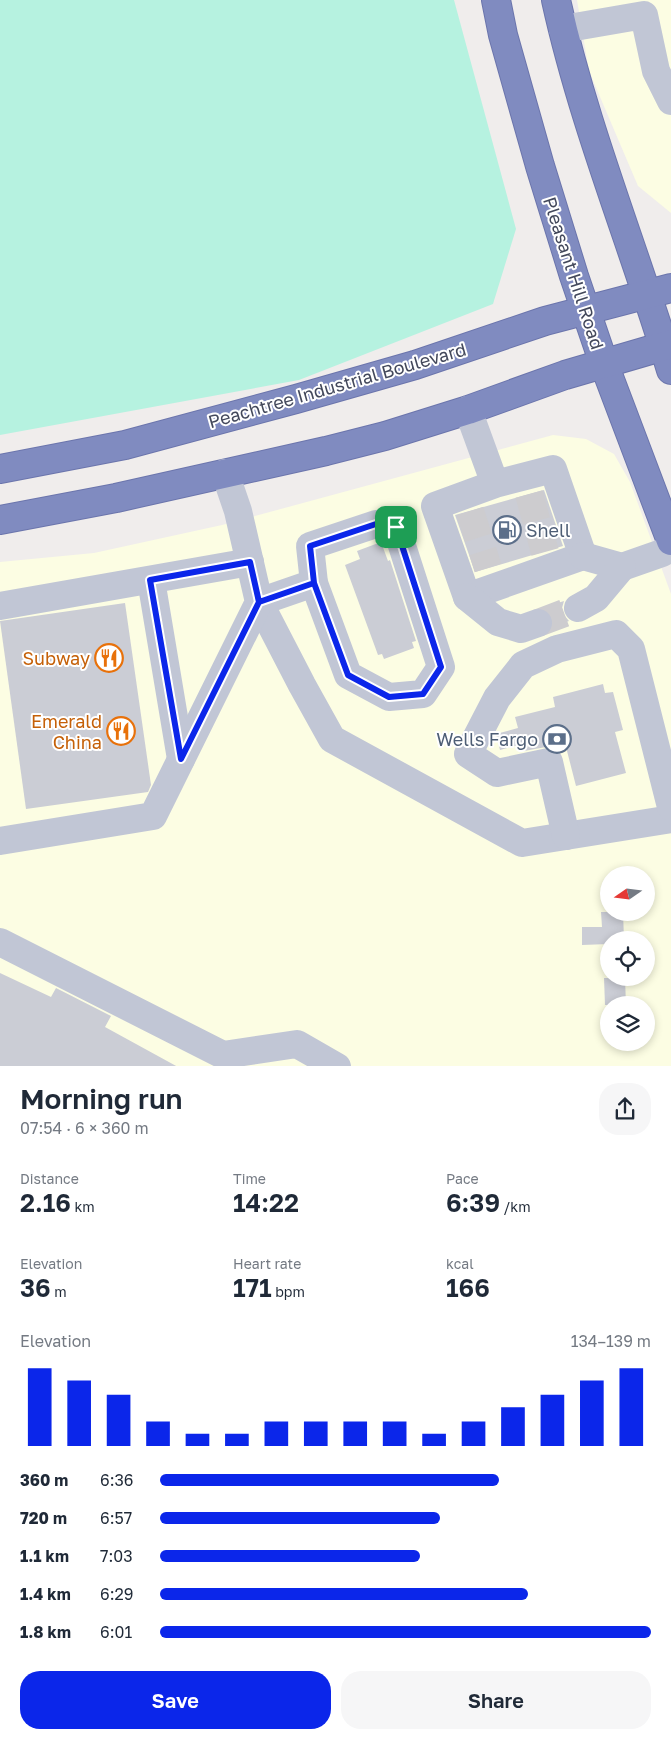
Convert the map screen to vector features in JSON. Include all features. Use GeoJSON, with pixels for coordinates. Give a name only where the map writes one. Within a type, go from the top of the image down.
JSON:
{"type":"FeatureCollection","features":[{"type":"Feature","properties":{"kind":"highway","name":"Pleasant Hill Road"},"geometry":{"type":"LineString","coordinates":[[496,0],[503,35],[540,166],[586,311],[671,541]]}},
{"type":"Feature","properties":{"kind":"highway"},"geometry":{"type":"LineString","coordinates":[[0,520],[116,498],[368,440],[468,410],[565,375],[604,364],[669,354],[659,292],[591,133],[562,29],[556,0]]}},
{"type":"Feature","properties":{"kind":"highway","name":"Peachtree Industrial Boulevard"},"geometry":{"type":"LineString","coordinates":[[0,469],[125,445],[296,400],[415,365],[545,321],[659,292]]}},
{"type":"Feature","properties":{"kind":"lane"},"geometry":{"type":"LineString","coordinates":[[562,29],[643,7],[662,53],[656,71],[671,101]]}},
{"type":"Feature","properties":{"kind":"lane"},"geometry":{"type":"LineString","coordinates":[[468,410],[514,485]]}},
{"type":"Feature","properties":{"kind":"lane"},"geometry":{"type":"LineString","coordinates":[[538,623],[521,629],[498,622],[466,597],[435,506],[465,504],[553,469],[583,556]]}},
{"type":"Feature","properties":{"kind":"lane"},"geometry":{"type":"LineString","coordinates":[[225,473],[238,511],[259,602],[332,739],[522,843],[671,819]]}},
{"type":"Feature","properties":{"kind":"lane"},"geometry":{"type":"LineString","coordinates":[[376,524],[396,527],[441,667],[423,694],[389,697],[348,675],[314,583],[310,546],[376,524]]}},
{"type":"Feature","properties":{"kind":"lane"},"geometry":{"type":"LineString","coordinates":[[578,608],[596,598],[622,567],[671,548]]}},
{"type":"Feature","properties":{"kind":"lane"},"geometry":{"type":"LineString","coordinates":[[466,597],[491,578],[548,560],[583,556],[622,567]]}},
{"type":"Feature","properties":{"kind":"lane"},"geometry":{"type":"LineString","coordinates":[[0,606],[250,562]]}},
{"type":"Feature","properties":{"kind":"lane"},"geometry":{"type":"LineString","coordinates":[[150,580],[181,759]]}},
{"type":"Feature","properties":{"kind":"lane"},"geometry":{"type":"LineString","coordinates":[[0,842],[153,816],[259,602],[314,583]]}},
{"type":"Feature","properties":{"kind":"lane"},"geometry":{"type":"LineString","coordinates":[[566,836],[549,762],[498,773],[468,754],[497,698],[523,665],[557,649],[616,634],[630,649],[671,807]]}},
{"type":"Feature","properties":{"kind":"lane"},"geometry":{"type":"LineString","coordinates":[[0,942],[206,1058],[223,1055],[277,1056],[297,1044],[337,1066]]}},
{"type":"Feature","properties":{"kind":"shaded area"},"geometry":{"type":"Polygon","coordinates":[[[577,0],[671,0],[671,213],[638,186],[589,71],[577,0]]]}},
{"type":"Feature","properties":{"kind":"shaded area"},"geometry":{"type":"Polygon","coordinates":[[[553,435],[586,439],[614,454],[630,482],[671,594],[671,1066],[0,1066],[0,562],[94,553],[222,525],[553,435]]]}},
{"type":"Feature","properties":{"kind":"green space"},"geometry":{"type":"Polygon","coordinates":[[[0,0],[454,0],[516,229],[493,304],[299,380],[0,435],[0,0]]]}},
{"type":"Feature","properties":{"kind":"building"},"geometry":{"type":"Polygon","coordinates":[[[544,490],[563,546],[475,572],[455,515],[544,490]]]}},
{"type":"Feature","properties":{"kind":"building"},"geometry":{"type":"Polygon","coordinates":[[[381,542],[388,561],[390,560],[416,641],[412,642],[414,648],[384,659],[382,654],[378,655],[345,565],[360,559],[357,551],[381,542]]]}},
{"type":"Feature","properties":{"kind":"building"},"geometry":{"type":"Polygon","coordinates":[[[564,601],[562,608],[564,615],[569,621],[553,626],[553,617],[542,608],[564,601]]]}},
{"type":"Feature","properties":{"kind":"building"},"geometry":{"type":"Polygon","coordinates":[[[125,603],[151,785],[148,792],[26,809],[0,621],[125,603]]]}},
{"type":"Feature","properties":{"kind":"building","name":"Wells Fargo"},"geometry":{"type":"Polygon","coordinates":[[[603,684],[605,693],[613,692],[623,730],[615,732],[626,773],[576,786],[566,747],[557,749],[546,747],[524,751],[522,744],[500,750],[496,734],[518,728],[515,717],[555,707],[553,697],[603,684]]]}},
{"type":"Feature","properties":{"kind":"building"},"geometry":{"type":"Polygon","coordinates":[[[602,921],[623,921],[624,931],[600,931],[600,944],[582,945],[582,927],[602,927],[602,921]]]}},
{"type":"Feature","properties":{"kind":"building"},"geometry":{"type":"Polygon","coordinates":[[[0,973],[51,997],[56,988],[111,1016],[105,1027],[176,1066],[0,1066],[0,973]]]}},
{"type":"Feature","properties":{"kind":"building"},"geometry":{"type":"Polygon","coordinates":[[[604,986],[625,986],[626,996],[605,996],[604,986]]]}},
{"type":"Feature","properties":{"kind":"tunnel"},"geometry":{"type":"LineString","coordinates":[[529,494],[545,552]]}},
{"type":"Feature","properties":{"kind":"tunnel"},"geometry":{"type":"LineString","coordinates":[[470,511],[488,568]]}},
{"type":"Feature","properties":{"kind":"tunnel"},"geometry":{"type":"LineString","coordinates":[[538,623],[578,608]]}},
{"type":"Feature","properties":{"kind":"place","name":"Shell"},"geometry":{"type":"Point","coordinates":[507,530]}},
{"type":"Feature","properties":{"kind":"place","name":"Subway"},"geometry":{"type":"Point","coordinates":[109,658]}},
{"type":"Feature","properties":{"kind":"place","name":"Emerald China"},"geometry":{"type":"Point","coordinates":[121,731]}},
{"type":"Feature","properties":{"kind":"place","name":"Wells Fargo"},"geometry":{"type":"Point","coordinates":[557,739]}},
{"type":"Feature","properties":{"kind":"route"},"geometry":{"type":"LineString","coordinates":[[396,527],[376,524],[310,546],[314,583],[259,602],[250,562],[150,580],[181,759],[259,602],[314,583],[348,675],[389,697],[423,694],[441,667],[396,527]]}}]}
